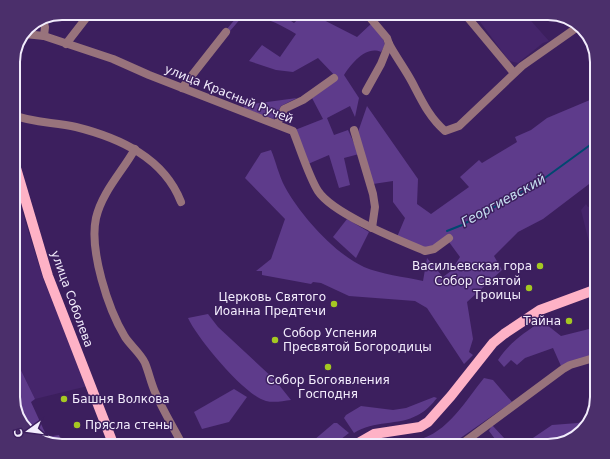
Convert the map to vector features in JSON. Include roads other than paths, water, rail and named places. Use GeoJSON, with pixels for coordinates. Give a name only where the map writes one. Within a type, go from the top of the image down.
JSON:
{"type":"FeatureCollection","features":[{"type":"Feature","properties":{"kind":"main road","name":"улица Соболева"},"geometry":{"type":"LineString","coordinates":[[20,182],[50,283],[111,439]]}},
{"type":"Feature","properties":{"kind":"main road"},"geometry":{"type":"LineString","coordinates":[[365,439],[374,434],[420,427],[428,422],[451,396],[493,343],[504,334],[540,310],[590,292]]}},
{"type":"Feature","properties":{"kind":"street"},"geometry":{"type":"LineString","coordinates":[[66,44],[85,20]]}},
{"type":"Feature","properties":{"kind":"street"},"geometry":{"type":"LineString","coordinates":[[372,20],[387,38],[389,44],[412,81],[430,117],[445,131],[459,126],[522,66],[575,30]]}},
{"type":"Feature","properties":{"kind":"street"},"geometry":{"type":"LineString","coordinates":[[470,20],[514,73]]}},
{"type":"Feature","properties":{"kind":"street"},"geometry":{"type":"LineString","coordinates":[[44,24],[44,36]]}},
{"type":"Feature","properties":{"kind":"street"},"geometry":{"type":"LineString","coordinates":[[182,88],[226,32]]}},
{"type":"Feature","properties":{"kind":"street","name":"улица Красный Ручей"},"geometry":{"type":"LineString","coordinates":[[30,35],[44,36],[113,59],[182,88],[293,131],[318,191],[330,204],[372,228],[425,251],[434,249],[449,238]]}},
{"type":"Feature","properties":{"kind":"street"},"geometry":{"type":"LineString","coordinates":[[366,91],[369,83],[381,64],[389,44]]}},
{"type":"Feature","properties":{"kind":"street"},"geometry":{"type":"LineString","coordinates":[[277,124],[284,109],[303,100],[334,78]]}},
{"type":"Feature","properties":{"kind":"street"},"geometry":{"type":"LineString","coordinates":[[20,116],[76,127],[108,137],[135,149],[156,164],[171,180],[181,202]]}},
{"type":"Feature","properties":{"kind":"street"},"geometry":{"type":"LineString","coordinates":[[354,130],[373,194],[375,207],[372,228]]}},
{"type":"Feature","properties":{"kind":"street"},"geometry":{"type":"LineString","coordinates":[[135,149],[115,177],[96,218],[95,238],[100,270],[111,310],[125,337],[144,362],[155,393],[179,439]]}},
{"type":"Feature","properties":{"kind":"street"},"geometry":{"type":"LineString","coordinates":[[468,439],[563,369],[570,365],[590,359]]}},
{"type":"Feature","properties":{"kind":"waterway","name":"Георгиевский"},"geometry":{"type":"LineString","coordinates":[[447,231],[462,225],[538,183],[590,145]]}},
{"type":"Feature","properties":{"kind":"place","name":"Васильевская гора"},"geometry":{"type":"Point","coordinates":[540,266]}},
{"type":"Feature","properties":{"kind":"place","name":"Собор Святой Троицы"},"geometry":{"type":"Point","coordinates":[529,288]}},
{"type":"Feature","properties":{"kind":"place","name":"Церковь Святого Иоанна Предтечи"},"geometry":{"type":"Point","coordinates":[334,304]}},
{"type":"Feature","properties":{"kind":"place","name":"Тайна"},"geometry":{"type":"Point","coordinates":[569,321]}},
{"type":"Feature","properties":{"kind":"place","name":"Собор Успения Пресвятой Богородицы"},"geometry":{"type":"Point","coordinates":[275,340]}},
{"type":"Feature","properties":{"kind":"place","name":"Собор Богоявления Господня"},"geometry":{"type":"Point","coordinates":[328,367]}},
{"type":"Feature","properties":{"kind":"place","name":"Башня Волкова"},"geometry":{"type":"Point","coordinates":[64,399]}},
{"type":"Feature","properties":{"kind":"place","name":"Прясла стены"},"geometry":{"type":"Point","coordinates":[77,425]}}]}
